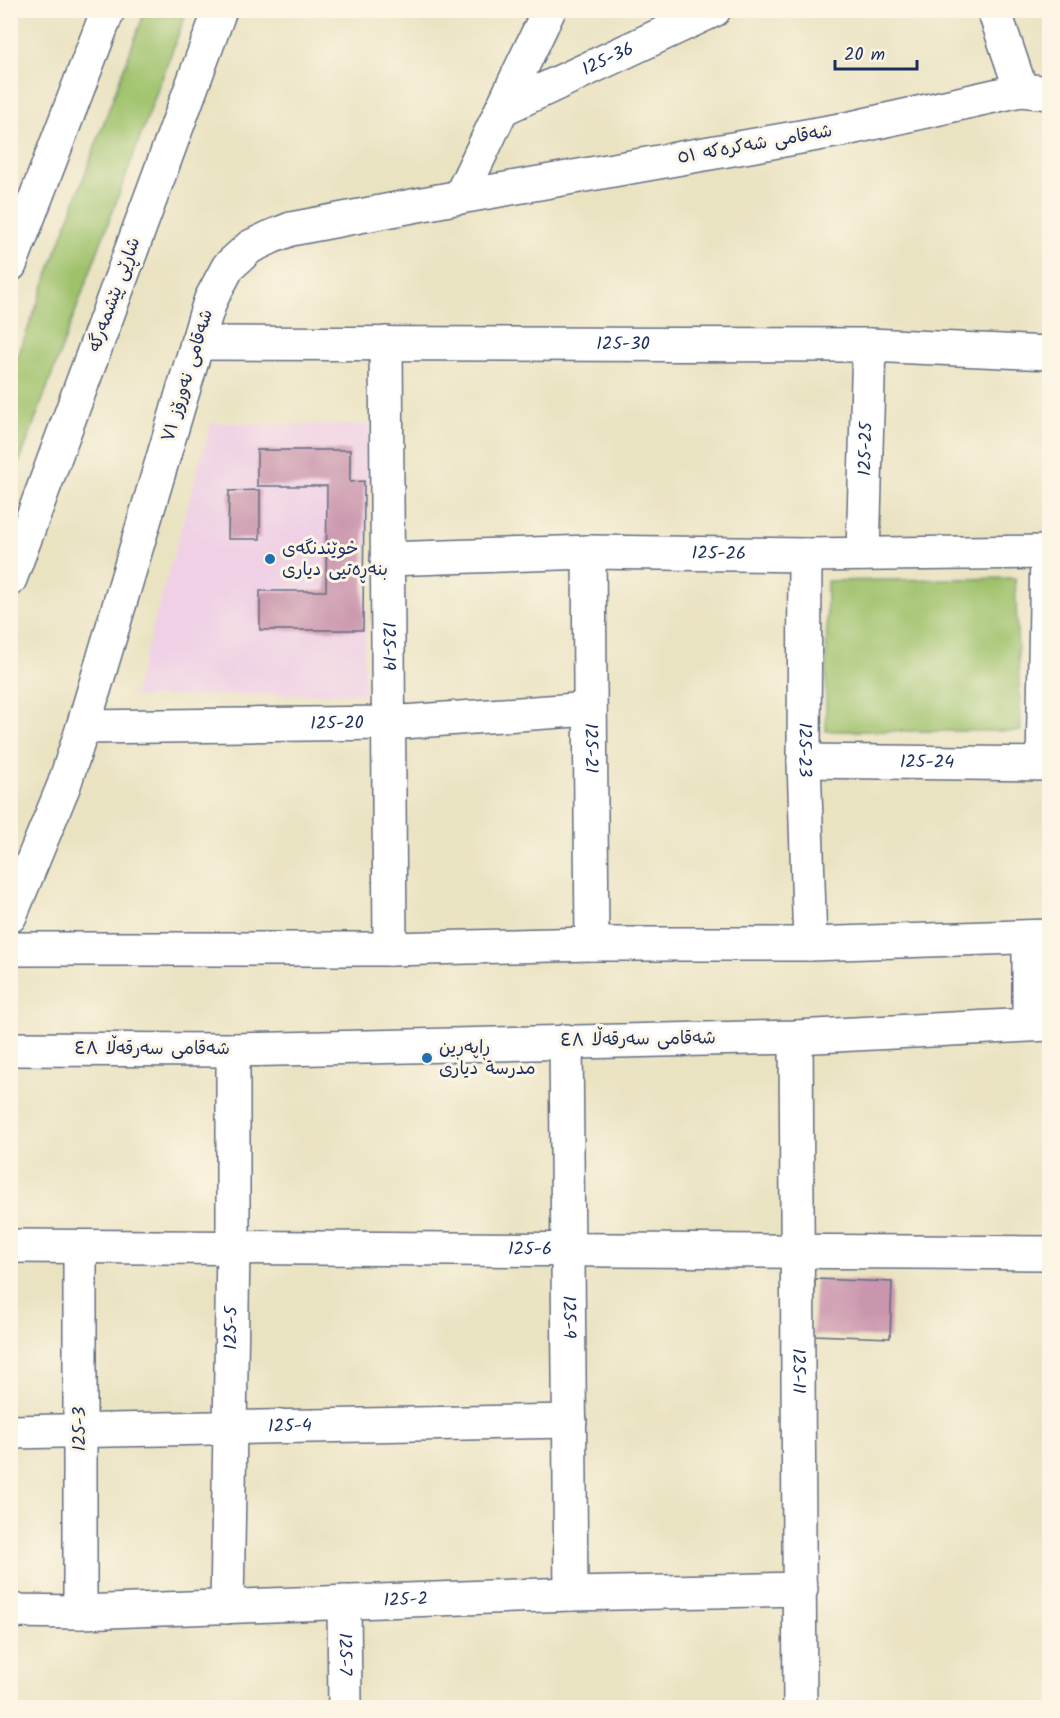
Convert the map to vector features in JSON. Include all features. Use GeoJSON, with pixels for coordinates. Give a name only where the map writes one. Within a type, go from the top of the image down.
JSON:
{"type":"FeatureCollection","features":[{"type":"Feature","properties":{"kind":"main road"},"geometry":{"type":"LineString","coordinates":[[10,266],[108,10]]}},
{"type":"Feature","properties":{"kind":"main road","name":"شاڕێی پێشمەرگە"},"geometry":{"type":"LineString","coordinates":[[10,579],[220,10]]}},
{"type":"Feature","properties":{"kind":"main road"},"geometry":{"type":"LineString","coordinates":[[459,197],[549,10]]}},
{"type":"Feature","properties":{"kind":"main road","name":"125-36"},"geometry":{"type":"LineString","coordinates":[[502,109],[714,10]]}},
{"type":"Feature","properties":{"kind":"main road"},"geometry":{"type":"LineString","coordinates":[[994,10],[1035,92]]}},
{"type":"Feature","properties":{"kind":"main road","name":"شەقامی شەکرەکە ٥١"},"geometry":{"type":"LineString","coordinates":[[459,197],[846,129],[1035,92]]}},
{"type":"Feature","properties":{"kind":"main road","name":"شەقامی نەورۆز ٧١"},"geometry":{"type":"LineString","coordinates":[[10,916],[64,785],[211,299],[228,267],[250,248],[291,229],[459,197]]}},
{"type":"Feature","properties":{"kind":"main road","name":"125-19"},"geometry":{"type":"LineString","coordinates":[[386,343],[390,949]]}},
{"type":"Feature","properties":{"kind":"main road","name":"125-30"},"geometry":{"type":"LineString","coordinates":[[197,344],[869,345],[1050,353]]}},
{"type":"Feature","properties":{"kind":"main road","name":"125-25"},"geometry":{"type":"LineString","coordinates":[[863,554],[869,345]]}},
{"type":"Feature","properties":{"kind":"main road","name":"125-26"},"geometry":{"type":"LineString","coordinates":[[387,559],[589,552],[805,555],[1048,552]]}},
{"type":"Feature","properties":{"kind":"main road","name":"125-21"},"geometry":{"type":"LineString","coordinates":[[589,552],[592,944]]}},
{"type":"Feature","properties":{"kind":"main road"},"geometry":{"type":"LineString","coordinates":[[1046,764],[1048,552]]}},
{"type":"Feature","properties":{"kind":"main road","name":"125-23"},"geometry":{"type":"LineString","coordinates":[[805,555],[804,761],[810,944]]}},
{"type":"Feature","properties":{"kind":"main road","name":"125-20"},"geometry":{"type":"LineString","coordinates":[[83,727],[388,723],[590,709]]}},
{"type":"Feature","properties":{"kind":"main road","name":"125-24"},"geometry":{"type":"LineString","coordinates":[[804,761],[1046,764]]}},
{"type":"Feature","properties":{"kind":"main road"},"geometry":{"type":"LineString","coordinates":[[10,949],[390,949],[592,944],[810,944],[1039,936],[1039,1024]]}},
{"type":"Feature","properties":{"kind":"main road","name":"شەقامی سەرقەڵا ٤٨"},"geometry":{"type":"LineString","coordinates":[[10,1049],[233,1050],[796,1037],[1039,1024]]}},
{"type":"Feature","properties":{"kind":"main road","name":"125-11"},"geometry":{"type":"LineString","coordinates":[[796,1037],[800,1707]]}},
{"type":"Feature","properties":{"kind":"main road","name":"125-9"},"geometry":{"type":"LineString","coordinates":[[566,1041],[571,1594]]}},
{"type":"Feature","properties":{"kind":"main road","name":"125-5"},"geometry":{"type":"LineString","coordinates":[[227,1607],[233,1248],[233,1050]]}},
{"type":"Feature","properties":{"kind":"main road","name":"125-6"},"geometry":{"type":"LineString","coordinates":[[10,1246],[1050,1253]]}},
{"type":"Feature","properties":{"kind":"main road","name":"125-3"},"geometry":{"type":"LineString","coordinates":[[80,1246],[80,1612]]}},
{"type":"Feature","properties":{"kind":"main road","name":"125-4"},"geometry":{"type":"LineString","coordinates":[[10,1432],[570,1421]]}},
{"type":"Feature","properties":{"kind":"main road","name":"125-2"},"geometry":{"type":"LineString","coordinates":[[10,1611],[80,1612],[571,1594],[801,1589]]}},
{"type":"Feature","properties":{"kind":"main road","name":"125-7"},"geometry":{"type":"LineString","coordinates":[[344,1602],[345,1707]]}},
{"type":"Feature","properties":{"kind":"shaded area","name":"خوێندنگەی بنەڕەتیی دیاری"},"geometry":{"type":"Polygon","coordinates":[[[211,423],[370,425],[364,693],[133,697],[211,423]]]}},
{"type":"Feature","properties":{"kind":"green space"},"geometry":{"type":"Polygon","coordinates":[[[145,11],[187,11],[11,485],[11,375],[145,11]]]}},
{"type":"Feature","properties":{"kind":"green space"},"geometry":{"type":"Polygon","coordinates":[[[1015,578],[1021,731],[826,731],[827,581],[1015,578]]]}},
{"type":"Feature","properties":{"kind":"building"},"geometry":{"type":"Polygon","coordinates":[[[257,450],[350,450],[350,482],[364,481],[363,630],[260,630],[260,591],[326,591],[327,486],[257,486],[257,450]]]}},
{"type":"Feature","properties":{"kind":"building"},"geometry":{"type":"Polygon","coordinates":[[[260,490],[260,539],[228,539],[229,491],[260,490]]]}},
{"type":"Feature","properties":{"kind":"building"},"geometry":{"type":"Polygon","coordinates":[[[815,1279],[892,1282],[890,1338],[813,1335],[815,1279]]]}},
{"type":"Feature","properties":{"kind":"place","name":"خوێندنگەی بنەڕەتیی دیاری"},"geometry":{"type":"Point","coordinates":[270,559]}},
{"type":"Feature","properties":{"kind":"place","name":"ڕاپەڕین مدرسة ديارى"},"geometry":{"type":"Point","coordinates":[427,1058]}}]}
